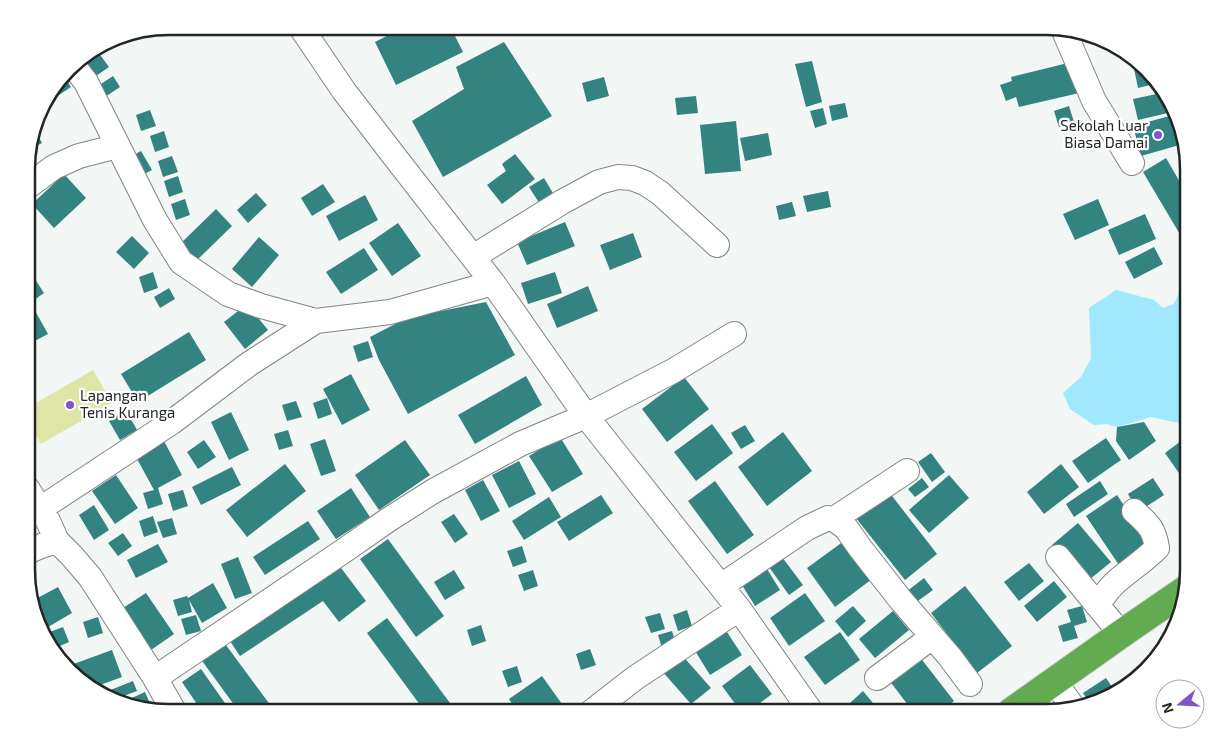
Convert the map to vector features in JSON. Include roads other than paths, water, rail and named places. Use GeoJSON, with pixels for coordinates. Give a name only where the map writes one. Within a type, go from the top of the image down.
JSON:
{"type":"FeatureCollection","features":[{"type":"Feature","properties":{"kind":"highway"},"geometry":{"type":"LineString","coordinates":[[1023,704],[1177,595]]}},
{"type":"Feature","properties":{"kind":"street"},"geometry":{"type":"LineString","coordinates":[[306,35],[344,91],[493,283],[586,416],[739,609],[806,704]]}},
{"type":"Feature","properties":{"kind":"street"},"geometry":{"type":"LineString","coordinates":[[1066,37],[1094,101],[1132,163]]}},
{"type":"Feature","properties":{"kind":"street"},"geometry":{"type":"LineString","coordinates":[[78,71],[86,82],[155,220],[181,262],[228,294],[261,306],[316,321],[390,312],[493,283]]}},
{"type":"Feature","properties":{"kind":"street"},"geometry":{"type":"LineString","coordinates":[[35,181],[54,167],[79,156],[118,146]]}},
{"type":"Feature","properties":{"kind":"street"},"geometry":{"type":"LineString","coordinates":[[473,258],[562,202],[599,182],[618,177],[632,178],[645,183],[660,193],[717,245]]}},
{"type":"Feature","properties":{"kind":"street"},"geometry":{"type":"LineString","coordinates":[[40,509],[172,422],[249,364],[316,321]]}},
{"type":"Feature","properties":{"kind":"street"},"geometry":{"type":"LineString","coordinates":[[155,678],[432,492],[520,444],[586,416],[673,371],[734,334]]}},
{"type":"Feature","properties":{"kind":"street"},"geometry":{"type":"LineString","coordinates":[[834,519],[907,471]]}},
{"type":"Feature","properties":{"kind":"street"},"geometry":{"type":"LineString","coordinates":[[35,501],[48,521],[57,541],[90,577],[170,704]]}},
{"type":"Feature","properties":{"kind":"street"},"geometry":{"type":"LineString","coordinates":[[1097,605],[1117,581],[1157,548],[1156,537],[1150,525],[1134,511]]}},
{"type":"Feature","properties":{"kind":"street"},"geometry":{"type":"LineString","coordinates":[[721,586],[807,528],[828,518],[834,519],[846,528],[970,684]]}},
{"type":"Feature","properties":{"kind":"street"},"geometry":{"type":"LineString","coordinates":[[35,549],[57,541]]}},
{"type":"Feature","properties":{"kind":"street"},"geometry":{"type":"LineString","coordinates":[[1058,558],[1121,634]]}},
{"type":"Feature","properties":{"kind":"street"},"geometry":{"type":"LineString","coordinates":[[602,704],[635,678],[739,609]]}},
{"type":"Feature","properties":{"kind":"street"},"geometry":{"type":"LineString","coordinates":[[877,678],[932,637]]}},
{"type":"Feature","properties":{"kind":"street"},"geometry":{"type":"LineString","coordinates":[[1055,682],[1069,702]]}},
{"type":"Feature","properties":{"kind":"water"},"geometry":{"type":"Polygon","coordinates":[[[1116,290],[1154,300],[1163,308],[1174,304],[1180,291],[1180,423],[1151,417],[1117,427],[1107,424],[1094,425],[1070,409],[1063,393],[1081,377],[1091,358],[1089,308],[1116,290]]]}},
{"type":"Feature","properties":{"kind":"place","name":"Sekolah Luar Biasa Damai"},"geometry":{"type":"Point","coordinates":[1158,135]}},
{"type":"Feature","properties":{"kind":"place","name":"Lapangan Tenis Kuranga"},"geometry":{"type":"Point","coordinates":[70,405]}}]}
